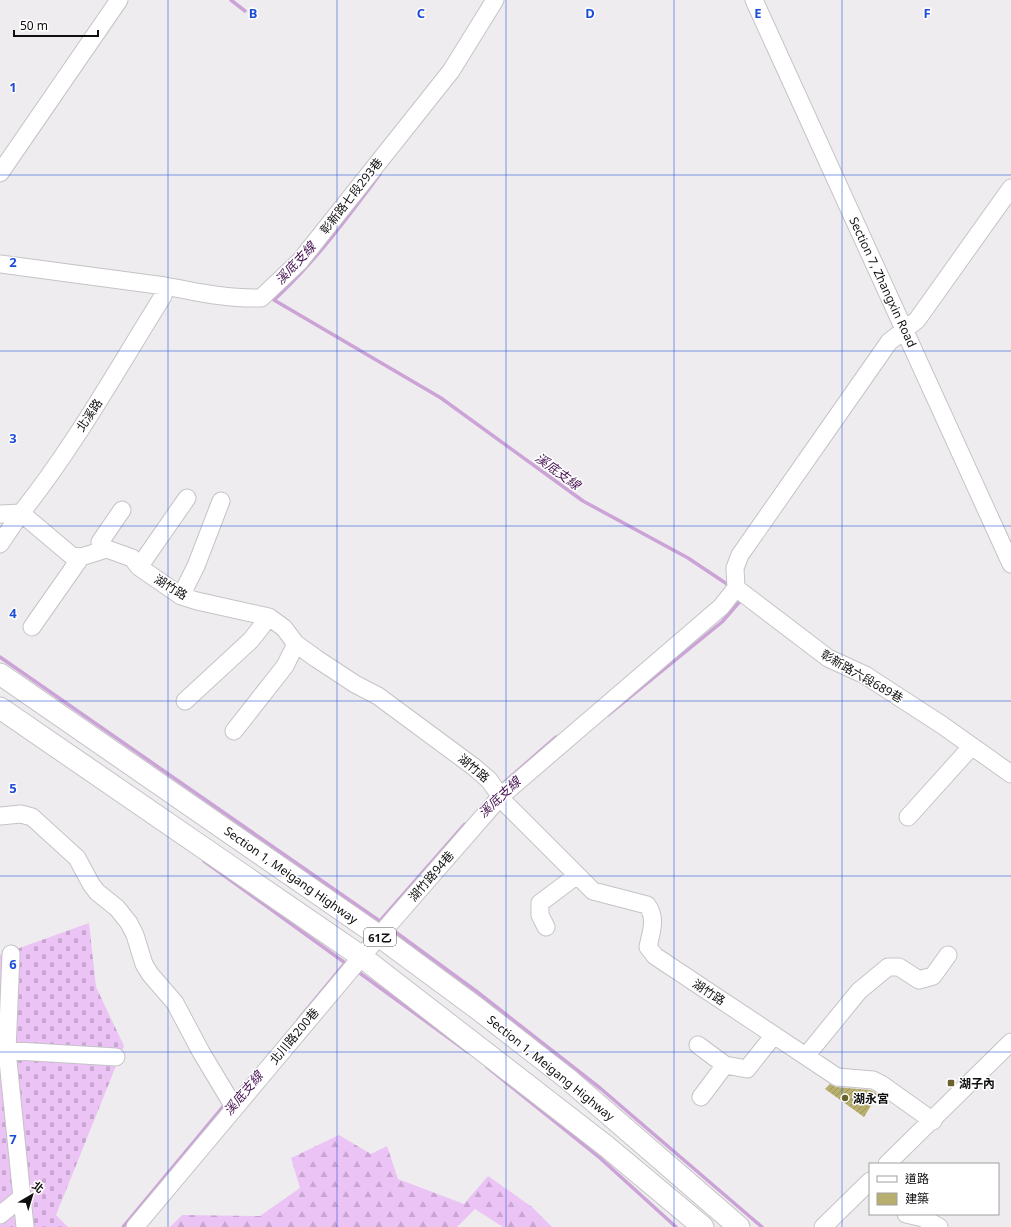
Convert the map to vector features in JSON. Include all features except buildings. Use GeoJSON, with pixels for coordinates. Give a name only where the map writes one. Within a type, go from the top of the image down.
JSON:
{"type":"FeatureCollection","features":[{"type":"Feature","properties":{"kind":"main road","name":"Section 1, Meigang Highway"},"geometry":{"type":"LineString","coordinates":[[0,674],[379,936],[478,1009],[568,1079],[739,1227]]}},
{"type":"Feature","properties":{"kind":"main road","name":"61乙"},"geometry":{"type":"LineString","coordinates":[[0,708],[362,957],[606,1146],[703,1227]]}},
{"type":"Feature","properties":{"kind":"street"},"geometry":{"type":"LineString","coordinates":[[0,173],[119,0]]}},
{"type":"Feature","properties":{"kind":"street","name":"彰新路七段293巷"},"geometry":{"type":"LineString","coordinates":[[0,264],[164,291],[260,298],[300,261],[451,71],[495,0]]}},
{"type":"Feature","properties":{"kind":"street","name":"Section 7, Zhangxin Road"},"geometry":{"type":"LineString","coordinates":[[754,0],[1011,564]]}},
{"type":"Feature","properties":{"kind":"street"},"geometry":{"type":"LineString","coordinates":[[736,588],[735,568],[740,555],[889,342],[904,329],[918,320],[1011,188]]}},
{"type":"Feature","properties":{"kind":"street","name":"北溪路"},"geometry":{"type":"LineString","coordinates":[[0,544],[100,399],[164,291]]}},
{"type":"Feature","properties":{"kind":"street"},"geometry":{"type":"LineString","coordinates":[[139,567],[187,498]]}},
{"type":"Feature","properties":{"kind":"street"},"geometry":{"type":"LineString","coordinates":[[181,596],[196,566],[221,501]]}},
{"type":"Feature","properties":{"kind":"street"},"geometry":{"type":"LineString","coordinates":[[0,514],[21,513],[72,556],[81,557],[102,550],[100,542],[122,510]]}},
{"type":"Feature","properties":{"kind":"street","name":"湖竹路"},"geometry":{"type":"LineString","coordinates":[[102,550],[107,549],[132,558],[139,567],[181,596],[269,617],[284,628],[296,644],[355,684],[378,696],[474,767],[489,780],[506,804],[576,876],[593,891],[647,905],[652,912],[653,919],[648,947],[655,956],[837,1077],[873,1080],[933,1120]]}},
{"type":"Feature","properties":{"kind":"street"},"geometry":{"type":"LineString","coordinates":[[32,627],[81,557]]}},
{"type":"Feature","properties":{"kind":"street","name":"彰新路六段689巷"},"geometry":{"type":"LineString","coordinates":[[736,588],[828,658],[865,675],[972,746],[1011,774]]}},
{"type":"Feature","properties":{"kind":"street","name":"湖竹路94巷"},"geometry":{"type":"LineString","coordinates":[[362,957],[501,796],[721,607],[736,588]]}},
{"type":"Feature","properties":{"kind":"street"},"geometry":{"type":"LineString","coordinates":[[185,701],[251,640],[269,617]]}},
{"type":"Feature","properties":{"kind":"street"},"geometry":{"type":"LineString","coordinates":[[234,731],[286,666],[296,644]]}},
{"type":"Feature","properties":{"kind":"street"},"geometry":{"type":"LineString","coordinates":[[908,817],[972,746]]}},
{"type":"Feature","properties":{"kind":"street"},"geometry":{"type":"LineString","coordinates":[[0,816],[22,814],[32,817],[77,858],[97,892],[117,908],[129,924],[147,969],[175,1003],[201,1052],[234,1107]]}},
{"type":"Feature","properties":{"kind":"street"},"geometry":{"type":"LineString","coordinates":[[546,927],[540,915],[540,903],[576,876]]}},
{"type":"Feature","properties":{"kind":"street"},"geometry":{"type":"LineString","coordinates":[[11,954],[4,1050],[25,1227]]}},
{"type":"Feature","properties":{"kind":"street"},"geometry":{"type":"LineString","coordinates":[[806,1056],[859,991],[888,967],[899,967],[919,980],[933,976],[948,955]]}},
{"type":"Feature","properties":{"kind":"street","name":"北川路200巷"},"geometry":{"type":"LineString","coordinates":[[135,1227],[234,1107],[362,957]]}},
{"type":"Feature","properties":{"kind":"street"},"geometry":{"type":"LineString","coordinates":[[698,1045],[725,1065],[747,1069],[774,1035]]}},
{"type":"Feature","properties":{"kind":"street"},"geometry":{"type":"LineString","coordinates":[[889,1163],[1010,1044]]}},
{"type":"Feature","properties":{"kind":"street"},"geometry":{"type":"LineString","coordinates":[[4,1050],[116,1057]]}},
{"type":"Feature","properties":{"kind":"street"},"geometry":{"type":"LineString","coordinates":[[701,1096],[725,1065]]}},
{"type":"Feature","properties":{"kind":"street"},"geometry":{"type":"LineString","coordinates":[[823,1227],[867,1188]]}},
{"type":"Feature","properties":{"kind":"street"},"geometry":{"type":"LineString","coordinates":[[0,1215],[22,1197]]}},
{"type":"Feature","properties":{"kind":"street"},"geometry":{"type":"LineString","coordinates":[[910,1215],[923,1218],[939,1227]]}},
{"type":"Feature","properties":{"kind":"green space"},"geometry":{"type":"Polygon","coordinates":[[[89,923],[96,987],[124,1046],[56,1215],[68,1227],[0,1227],[0,955],[89,923]]]}},
{"type":"Feature","properties":{"kind":"green space"},"geometry":{"type":"Polygon","coordinates":[[[339,1135],[371,1154],[387,1146],[398,1179],[464,1204],[488,1176],[532,1207],[552,1227],[503,1227],[475,1209],[457,1227],[170,1227],[182,1215],[260,1216],[300,1188],[291,1158],[339,1135]]]}},
{"type":"Feature","properties":{"kind":"waterway"},"geometry":{"type":"LineString","coordinates":[[231,0],[245,11]]}},
{"type":"Feature","properties":{"kind":"waterway","name":"溪底支線"},"geometry":{"type":"LineString","coordinates":[[380,174],[317,255],[274,300],[441,398],[583,501],[688,558],[730,586]]}},
{"type":"Feature","properties":{"kind":"waterway","name":"溪底支線"},"geometry":{"type":"LineString","coordinates":[[608,715],[722,622],[742,599]]}},
{"type":"Feature","properties":{"kind":"waterway"},"geometry":{"type":"LineString","coordinates":[[0,657],[384,924]]}},
{"type":"Feature","properties":{"kind":"waterway"},"geometry":{"type":"LineString","coordinates":[[499,787],[556,737]]}},
{"type":"Feature","properties":{"kind":"waterway"},"geometry":{"type":"LineString","coordinates":[[380,921],[465,824]]}},
{"type":"Feature","properties":{"kind":"waterway"},"geometry":{"type":"LineString","coordinates":[[204,861],[348,965]]}},
{"type":"Feature","properties":{"kind":"waterway"},"geometry":{"type":"LineString","coordinates":[[390,928],[476,991],[600,1088],[762,1227]]}},
{"type":"Feature","properties":{"kind":"waterway"},"geometry":{"type":"LineString","coordinates":[[298,1020],[345,963]]}},
{"type":"Feature","properties":{"kind":"waterway"},"geometry":{"type":"LineString","coordinates":[[357,971],[468,1052]]}},
{"type":"Feature","properties":{"kind":"waterway"},"geometry":{"type":"LineString","coordinates":[[487,1067],[600,1158],[676,1227]]}},
{"type":"Feature","properties":{"kind":"waterway"},"geometry":{"type":"LineString","coordinates":[[123,1227],[226,1103]]}},
{"type":"Feature","properties":{"kind":"place","name":"湖子內"},"geometry":{"type":"Point","coordinates":[951,1083]}},
{"type":"Feature","properties":{"kind":"place","name":"湖永宮"},"geometry":{"type":"Point","coordinates":[845,1098]}}]}
